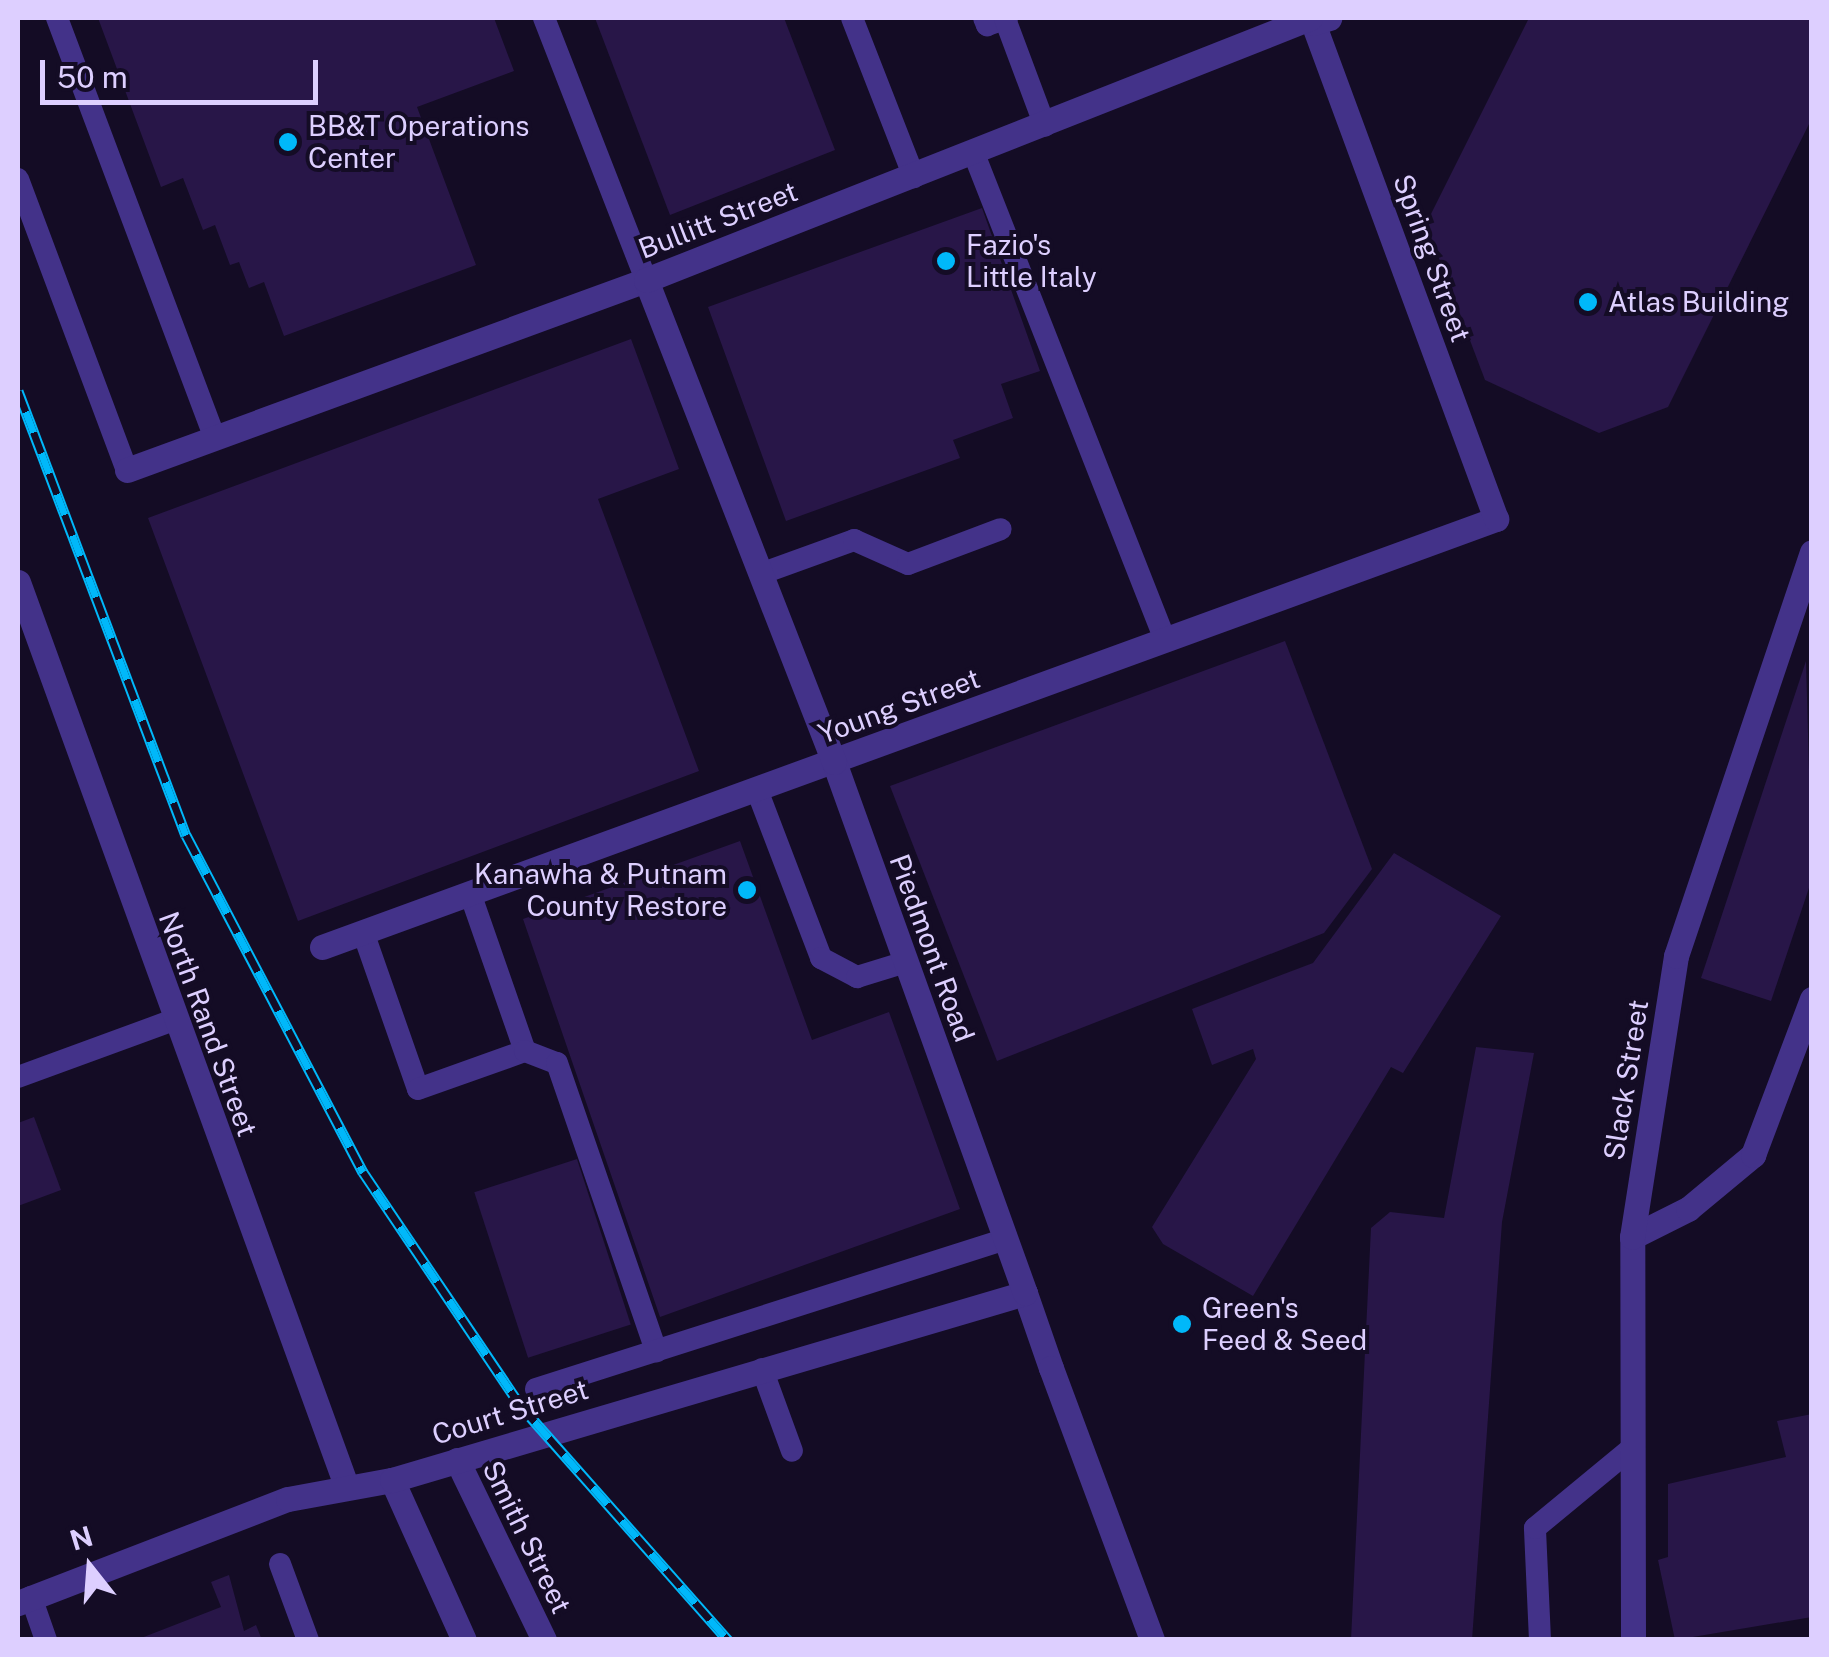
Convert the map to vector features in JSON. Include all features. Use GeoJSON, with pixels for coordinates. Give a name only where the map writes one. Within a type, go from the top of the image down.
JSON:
{"type":"FeatureCollection","features":[{"type":"Feature","properties":{"kind":"street","name":"Bullitt Street"},"geometry":{"type":"LineString","coordinates":[[127,470],[646,280],[1317,19]]}},
{"type":"Feature","properties":{"kind":"street","name":"Spring Street"},"geometry":{"type":"LineString","coordinates":[[1317,19],[1496,519]]}},
{"type":"Feature","properties":{"kind":"street","name":"Piedmont Road"},"geometry":{"type":"LineString","coordinates":[[646,280],[834,762],[1152,1640]]}},
{"type":"Feature","properties":{"kind":"street","name":"Young Street"},"geometry":{"type":"LineString","coordinates":[[322,947],[1496,519]]}},
{"type":"Feature","properties":{"kind":"street","name":"Slack Street"},"geometry":{"type":"LineString","coordinates":[[1633,1640],[1632,1237],[1676,956],[1812,552]]}},
{"type":"Feature","properties":{"kind":"street","name":"North Rand Street"},"geometry":{"type":"LineString","coordinates":[[18,582],[346,1485]]}},
{"type":"Feature","properties":{"kind":"street"},"geometry":{"type":"LineString","coordinates":[[1632,1237],[1688,1209],[1753,1155],[1812,999]]}},
{"type":"Feature","properties":{"kind":"street","name":"Court Street"},"geometry":{"type":"LineString","coordinates":[[24,1600],[346,1485],[392,1480],[1025,1294]]}},
{"type":"Feature","properties":{"kind":"street","name":"Smith Street"},"geometry":{"type":"LineString","coordinates":[[457,1460],[544,1640]]}},
{"type":"Feature","properties":{"kind":"street"},"geometry":{"type":"LineString","coordinates":[[392,1480],[464,1640]]}},
{"type":"Feature","properties":{"kind":"lane"},"geometry":{"type":"LineString","coordinates":[[57,18],[214,438]]}},
{"type":"Feature","properties":{"kind":"lane"},"geometry":{"type":"LineString","coordinates":[[544,18],[646,280]]}},
{"type":"Feature","properties":{"kind":"lane"},"geometry":{"type":"LineString","coordinates":[[852,18],[914,177]]}},
{"type":"Feature","properties":{"kind":"lane"},"geometry":{"type":"LineString","coordinates":[[984,18],[987,25],[1006,18],[1045,126]]}},
{"type":"Feature","properties":{"kind":"lane"},"geometry":{"type":"LineString","coordinates":[[974,154],[1165,640]]}},
{"type":"Feature","properties":{"kind":"lane"},"geometry":{"type":"LineString","coordinates":[[18,179],[127,470]]}},
{"type":"Feature","properties":{"kind":"lane"},"geometry":{"type":"LineString","coordinates":[[763,573],[854,540],[908,564],[1000,529]]}},
{"type":"Feature","properties":{"kind":"lane"},"geometry":{"type":"LineString","coordinates":[[757,790],[820,958],[857,977],[906,962]]}},
{"type":"Feature","properties":{"kind":"lane"},"geometry":{"type":"LineString","coordinates":[[470,893],[525,1051]]}},
{"type":"Feature","properties":{"kind":"lane"},"geometry":{"type":"LineString","coordinates":[[363,932],[418,1088],[525,1051],[557,1063],[656,1351]]}},
{"type":"Feature","properties":{"kind":"lane"},"geometry":{"type":"LineString","coordinates":[[18,1077],[174,1020]]}},
{"type":"Feature","properties":{"kind":"lane"},"geometry":{"type":"LineString","coordinates":[[536,1390],[1006,1239]]}},
{"type":"Feature","properties":{"kind":"lane"},"geometry":{"type":"LineString","coordinates":[[762,1369],[792,1451]]}},
{"type":"Feature","properties":{"kind":"lane"},"geometry":{"type":"LineString","coordinates":[[1540,1640],[1535,1528],[1632,1448]]}},
{"type":"Feature","properties":{"kind":"lane"},"geometry":{"type":"LineString","coordinates":[[280,1564],[308,1640]]}},
{"type":"Feature","properties":{"kind":"lane"},"geometry":{"type":"LineString","coordinates":[[24,1600],[46,1640]]}},
{"type":"Feature","properties":{"kind":"building","name":"BB&T Operations Center"},"geometry":{"type":"Polygon","coordinates":[[[98,18],[494,18],[514,71],[417,107],[476,265],[284,336],[264,282],[249,288],[239,262],[230,265],[215,225],[203,230],[183,178],[161,187],[98,18]]]}},
{"type":"Feature","properties":{"kind":"building"},"geometry":{"type":"Polygon","coordinates":[[[595,18],[784,18],[835,150],[670,215],[595,18]]]}},
{"type":"Feature","properties":{"kind":"building","name":"Atlas Building"},"geometry":{"type":"Polygon","coordinates":[[[1529,18],[1812,18],[1812,118],[1668,407],[1599,433],[1485,380],[1426,224],[1529,18]]]}},
{"type":"Feature","properties":{"kind":"building"},"geometry":{"type":"Polygon","coordinates":[[[982,208],[1040,371],[1001,384],[1013,418],[953,440],[960,458],[786,521],[708,307],[982,208]]]}},
{"type":"Feature","properties":{"kind":"building"},"geometry":{"type":"Polygon","coordinates":[[[631,339],[679,469],[598,499],[699,771],[298,921],[148,518],[631,339]]]}},
{"type":"Feature","properties":{"kind":"building"},"geometry":{"type":"Polygon","coordinates":[[[1285,641],[1372,869],[1324,933],[997,1061],[890,786],[1285,641]]]}},
{"type":"Feature","properties":{"kind":"building"},"geometry":{"type":"Polygon","coordinates":[[[1806,661],[1812,879],[1771,1001],[1701,978],[1806,661]]]}},
{"type":"Feature","properties":{"kind":"building"},"geometry":{"type":"Polygon","coordinates":[[[740,841],[812,1040],[889,1012],[960,1209],[660,1317],[523,919],[740,841]]]}},
{"type":"Feature","properties":{"kind":"building"},"geometry":{"type":"Polygon","coordinates":[[[1394,853],[1501,916],[1403,1073],[1391,1067],[1253,1296],[1163,1244],[1152,1227],[1256,1059],[1253,1049],[1212,1065],[1192,1009],[1313,963],[1394,853]]]}},
{"type":"Feature","properties":{"kind":"building"},"geometry":{"type":"Polygon","coordinates":[[[1476,1047],[1534,1053],[1502,1222],[1472,1640],[1351,1640],[1371,1228],[1390,1212],[1444,1218],[1476,1047]]]}},
{"type":"Feature","properties":{"kind":"building"},"geometry":{"type":"Polygon","coordinates":[[[34,1117],[61,1190],[18,1206],[18,1123],[34,1117]]]}},
{"type":"Feature","properties":{"kind":"building"},"geometry":{"type":"Polygon","coordinates":[[[577,1159],[631,1324],[528,1358],[474,1192],[577,1159]]]}},
{"type":"Feature","properties":{"kind":"building"},"geometry":{"type":"Polygon","coordinates":[[[1812,1414],[1812,1617],[1675,1640],[1658,1560],[1668,1557],[1668,1484],[1786,1457],[1777,1421],[1812,1414]]]}},
{"type":"Feature","properties":{"kind":"building"},"geometry":{"type":"Polygon","coordinates":[[[229,1575],[244,1631],[256,1625],[262,1640],[136,1640],[221,1607],[211,1582],[229,1575]]]}},
{"type":"Feature","properties":{"kind":"railway"},"geometry":{"type":"LineString","coordinates":[[18,391],[186,835],[363,1172],[520,1405],[728,1640]]}},
{"type":"Feature","properties":{"kind":"place","name":"BB&T Operations Center"},"geometry":{"type":"Point","coordinates":[288,142]}},
{"type":"Feature","properties":{"kind":"place","name":"Fazio's Little Italy"},"geometry":{"type":"Point","coordinates":[946,261]}},
{"type":"Feature","properties":{"kind":"place","name":"Atlas Building"},"geometry":{"type":"Point","coordinates":[1588,302]}},
{"type":"Feature","properties":{"kind":"place","name":"Kanawha & Putnam County Restore"},"geometry":{"type":"Point","coordinates":[747,890]}},
{"type":"Feature","properties":{"kind":"place","name":"Green's Feed & Seed"},"geometry":{"type":"Point","coordinates":[1182,1324]}}]}
